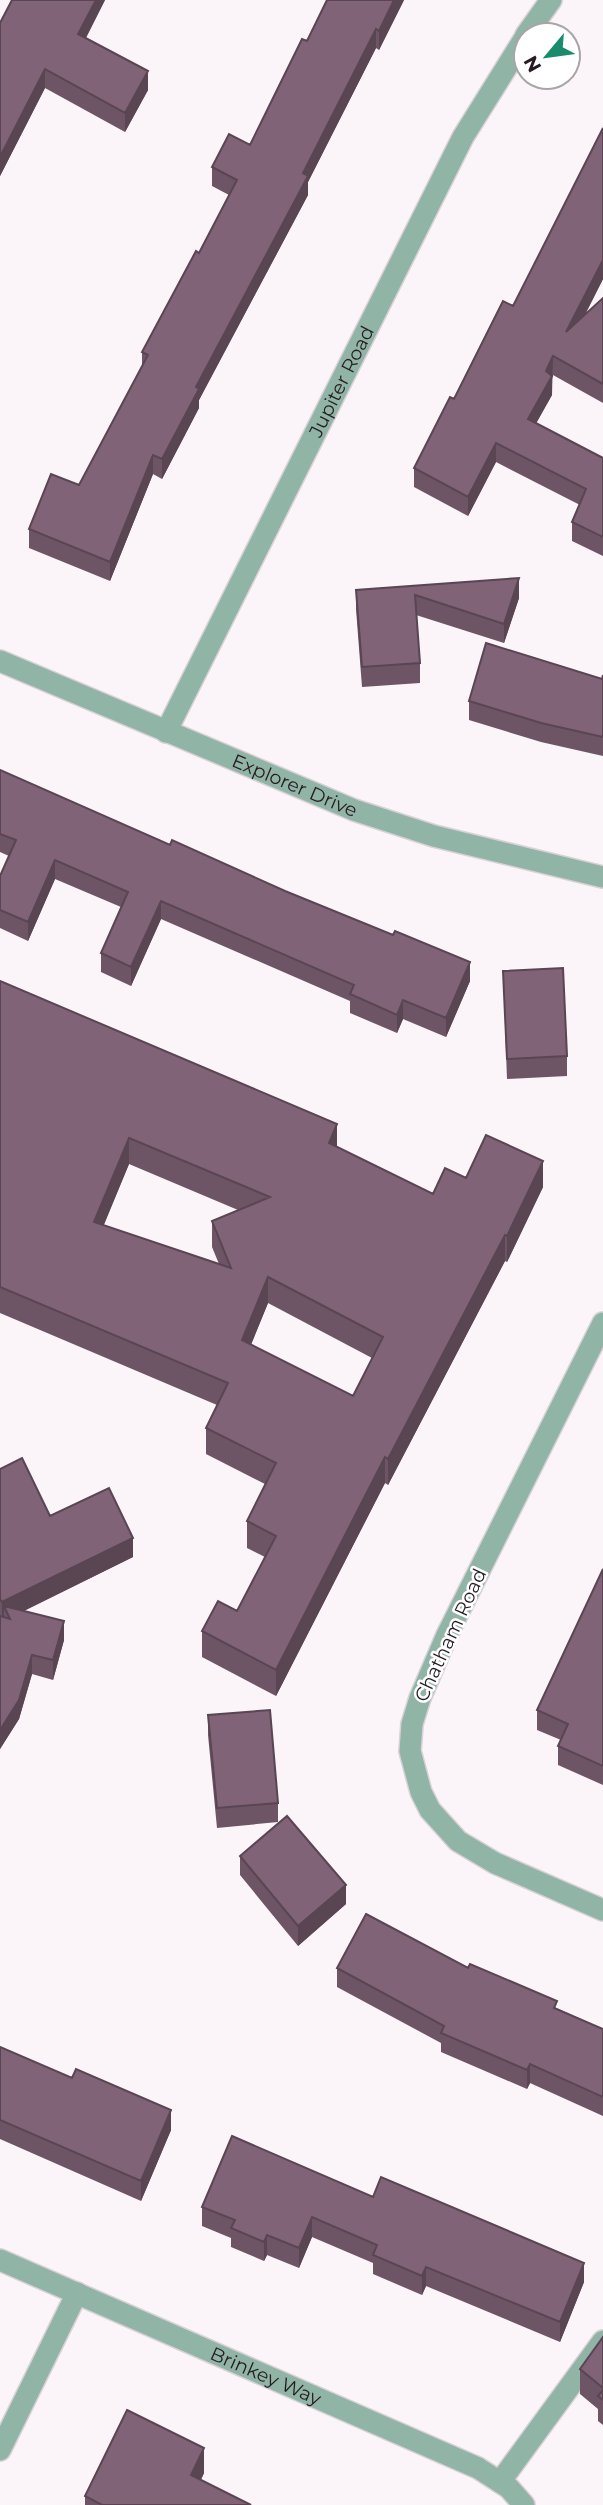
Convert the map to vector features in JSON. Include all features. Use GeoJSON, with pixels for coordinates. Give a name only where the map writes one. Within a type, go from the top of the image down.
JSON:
{"type":"FeatureCollection","features":[{"type":"Feature","properties":{"kind":"street","name":"Jupiter Road"},"geometry":{"type":"LineString","coordinates":[[536,21],[551,0]]}},
{"type":"Feature","properties":{"kind":"street","name":"Jupiter Road"},"geometry":{"type":"LineString","coordinates":[[166,732],[463,136],[512,57]]}},
{"type":"Feature","properties":{"kind":"street","name":"Explorer Drive"},"geometry":{"type":"LineString","coordinates":[[0,661],[354,810],[422,833],[603,877]]}},
{"type":"Feature","properties":{"kind":"street","name":"Chatham Road"},"geometry":{"type":"LineString","coordinates":[[603,1323],[447,1635],[420,1698],[412,1724],[410,1751],[421,1792],[430,1810],[458,1841],[495,1863],[603,1910]]}},
{"type":"Feature","properties":{"kind":"street","name":"Brinkey Way"},"geometry":{"type":"LineString","coordinates":[[0,2260],[478,2468],[509,2488],[524,2505]]}},
{"type":"Feature","properties":{"kind":"street"},"geometry":{"type":"LineString","coordinates":[[0,2450],[77,2293]]}},
{"type":"Feature","properties":{"kind":"street"},"geometry":{"type":"LineString","coordinates":[[500,2482],[603,2341]]}},
{"type":"Feature","properties":{"kind":"building"},"geometry":{"type":"Polygon","coordinates":[[[12,0],[96,0],[78,34],[148,71],[125,113],[45,69],[0,157],[0,23],[12,0]]]}},
{"type":"Feature","properties":{"kind":"building"},"geometry":{"type":"Polygon","coordinates":[[[327,0],[394,0],[379,31],[376,29],[303,173],[308,176],[196,387],[199,389],[162,459],[153,455],[110,562],[29,529],[51,474],[79,485],[148,355],[142,352],[237,180],[212,167],[229,134],[250,145],[302,39],[307,41],[327,0]]]}},
{"type":"Feature","properties":{"kind":"building"},"geometry":{"type":"Polygon","coordinates":[[[603,128],[603,260],[566,332],[603,298],[603,384],[553,356],[546,371],[552,376],[528,419],[603,458],[603,537],[572,522],[586,489],[496,443],[468,497],[414,468],[450,397],[454,399],[503,301],[513,306],[603,128]]]}},
{"type":"Feature","properties":{"kind":"building"},"geometry":{"type":"Polygon","coordinates":[[[519,578],[504,624],[415,595],[420,663],[362,667],[356,590],[519,578]]]}},
{"type":"Feature","properties":{"kind":"building"},"geometry":{"type":"Polygon","coordinates":[[[486,643],[602,679],[603,675],[603,737],[541,723],[469,701],[486,643]]]}},
{"type":"Feature","properties":{"kind":"building"},"geometry":{"type":"Polygon","coordinates":[[[0,770],[170,845],[172,840],[285,891],[393,935],[395,931],[470,962],[446,1018],[403,1000],[397,1015],[350,994],[354,985],[161,901],[131,967],[101,953],[128,892],[55,860],[28,922],[0,910],[0,876],[16,840],[0,834],[0,770]]]}},
{"type":"Feature","properties":{"kind":"building"},"geometry":{"type":"Polygon","coordinates":[[[563,968],[567,1056],[507,1059],[503,971],[563,968]]]}},
{"type":"Feature","properties":{"kind":"building"},"geometry":{"type":"Polygon","coordinates":[[[0,981],[337,1124],[329,1143],[433,1194],[445,1168],[466,1178],[486,1135],[543,1161],[507,1236],[505,1235],[388,1459],[385,1457],[276,1670],[202,1631],[218,1601],[237,1611],[276,1536],[247,1521],[276,1463],[206,1428],[228,1383],[0,1287],[0,981]],[[129,1138],[94,1222],[231,1268],[212,1221],[270,1197],[129,1138]],[[268,1277],[242,1340],[353,1396],[383,1337],[268,1277]]]}},
{"type":"Feature","properties":{"kind":"building"},"geometry":{"type":"Polygon","coordinates":[[[22,1458],[50,1516],[109,1488],[133,1538],[2,1602],[0,1469],[22,1458]]]}},
{"type":"Feature","properties":{"kind":"building"},"geometry":{"type":"Polygon","coordinates":[[[603,1569],[603,1766],[558,1746],[568,1724],[537,1710],[603,1569]]]}},
{"type":"Feature","properties":{"kind":"building"},"geometry":{"type":"Polygon","coordinates":[[[4,1606],[64,1621],[53,1660],[32,1655],[19,1700],[0,1730],[0,1616],[10,1619],[4,1606]]]}},
{"type":"Feature","properties":{"kind":"building"},"geometry":{"type":"Polygon","coordinates":[[[270,1710],[278,1803],[217,1808],[208,1715],[270,1710]]]}},
{"type":"Feature","properties":{"kind":"building"},"geometry":{"type":"Polygon","coordinates":[[[287,1816],[346,1885],[298,1926],[240,1856],[287,1816]]]}},
{"type":"Feature","properties":{"kind":"building"},"geometry":{"type":"Polygon","coordinates":[[[366,1914],[468,1968],[470,1964],[557,2001],[554,2008],[603,2029],[603,2097],[530,2064],[527,2070],[441,2033],[444,2026],[337,1968],[366,1914]]]}},
{"type":"Feature","properties":{"kind":"building"},"geometry":{"type":"Polygon","coordinates":[[[0,2047],[72,2078],[76,2069],[171,2110],[141,2181],[0,2120],[0,2047]]]}},
{"type":"Feature","properties":{"kind":"building"},"geometry":{"type":"Polygon","coordinates":[[[232,2136],[373,2197],[381,2177],[584,2263],[560,2322],[426,2267],[422,2276],[373,2255],[377,2245],[312,2217],[299,2248],[267,2235],[264,2242],[231,2228],[235,2220],[202,2207],[232,2136]]]}},
{"type":"Feature","properties":{"kind":"building"},"geometry":{"type":"Polygon","coordinates":[[[603,2337],[603,2388],[580,2369],[603,2337]]]}},
{"type":"Feature","properties":{"kind":"building"},"geometry":{"type":"Polygon","coordinates":[[[127,2410],[204,2448],[191,2475],[251,2505],[102,2505],[85,2496],[127,2410]]]}}]}
